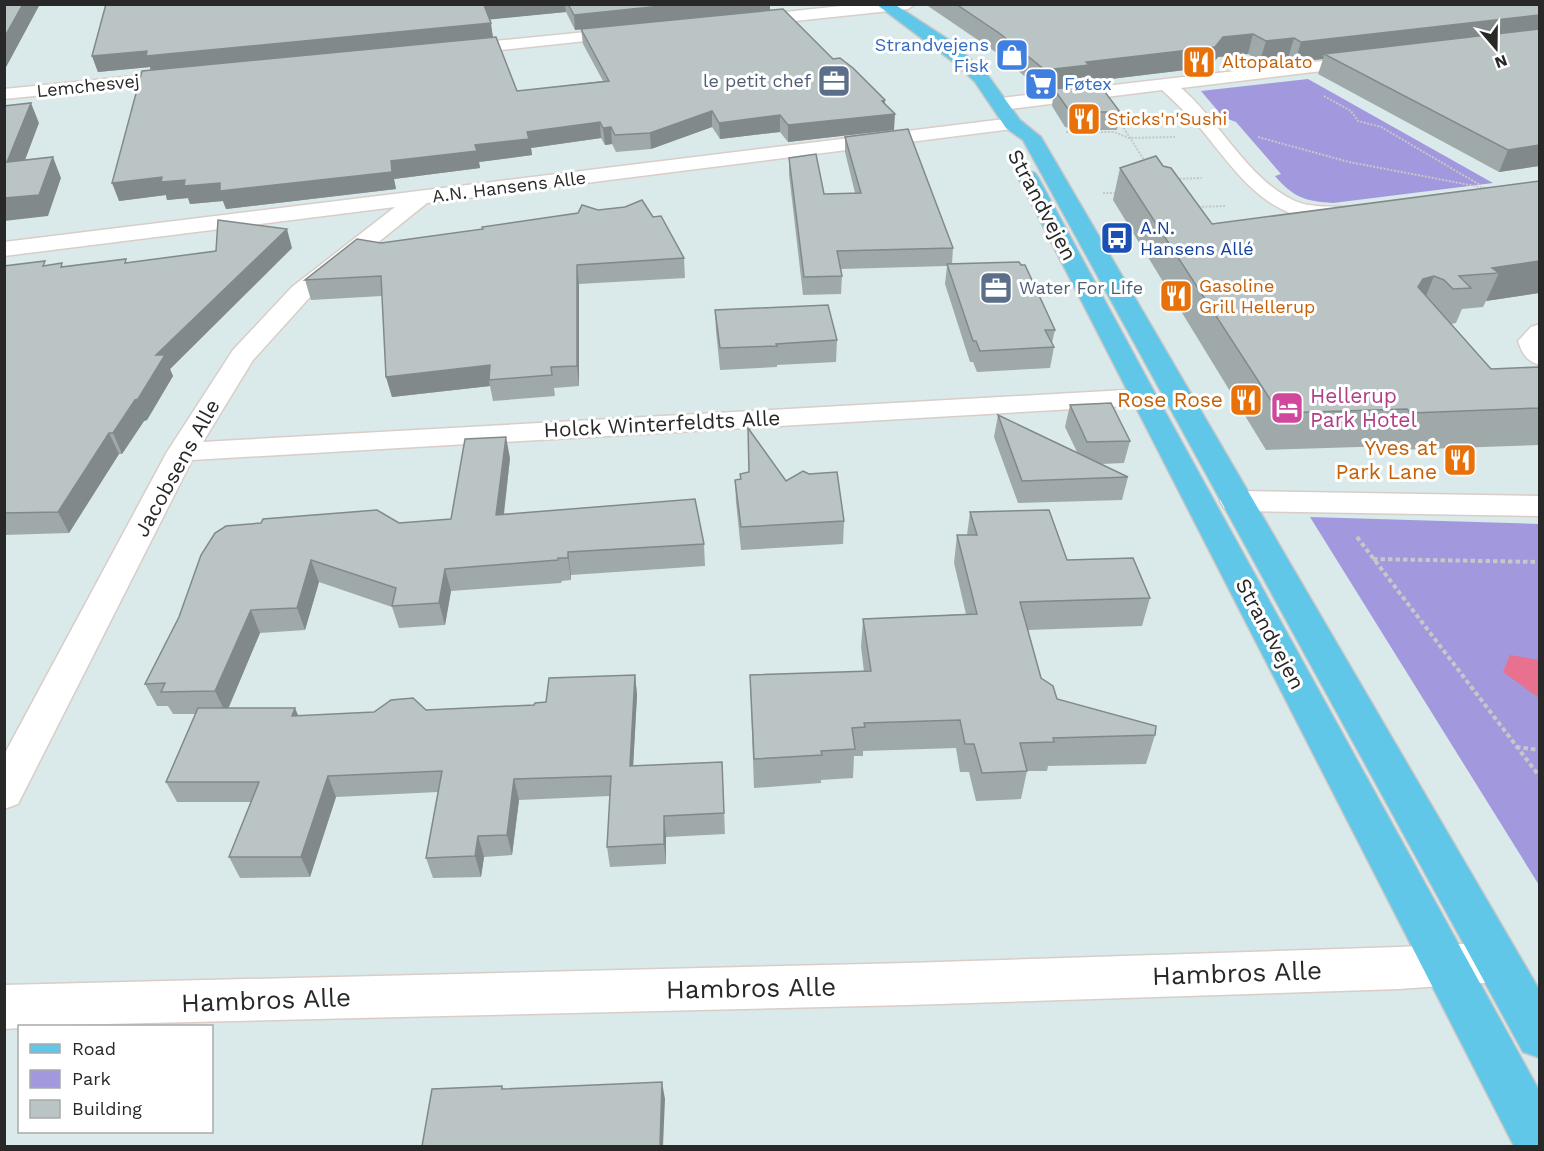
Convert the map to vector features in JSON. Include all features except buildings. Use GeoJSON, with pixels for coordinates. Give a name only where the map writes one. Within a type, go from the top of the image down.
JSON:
{"type":"FeatureCollection","features":[{"type":"Feature","properties":{"kind":"main road","name":"Strandvejen"},"geometry":{"type":"LineString","coordinates":[[885,6],[948,48],[981,78],[1007,114],[1031,137],[1539,1036]]}},
{"type":"Feature","properties":{"kind":"main road","name":"Strandvejen"},"geometry":{"type":"LineString","coordinates":[[1007,114],[1008,140],[1143,398],[1447,966],[1539,1144]]}},
{"type":"Feature","properties":{"kind":"street"},"geometry":{"type":"LineString","coordinates":[[731,23],[908,4]]}},
{"type":"Feature","properties":{"kind":"street"},"geometry":{"type":"LineString","coordinates":[[440,51],[639,32]]}},
{"type":"Feature","properties":{"kind":"street","name":"A.N. Hansens Alle"},"geometry":{"type":"LineString","coordinates":[[4,249],[420,198],[1007,114],[1166,85],[1385,59]]}},
{"type":"Feature","properties":{"kind":"street","name":"Lemchesvej"},"geometry":{"type":"LineString","coordinates":[[4,94],[201,75]]}},
{"type":"Feature","properties":{"kind":"street"},"geometry":{"type":"LineString","coordinates":[[1166,85],[1182,96],[1247,173],[1280,203],[1316,214],[1369,212]]}},
{"type":"Feature","properties":{"kind":"street","name":"Jacobsens Alle"},"geometry":{"type":"LineString","coordinates":[[4,793],[182,452],[242,356],[301,292],[420,198]]}},
{"type":"Feature","properties":{"kind":"street"},"geometry":{"type":"LineString","coordinates":[[1536,370],[1531,341],[1539,332]]}},
{"type":"Feature","properties":{"kind":"street","name":"Holck Winterfeldts Alle"},"geometry":{"type":"LineString","coordinates":[[182,452],[1143,398]]}},
{"type":"Feature","properties":{"kind":"street"},"geometry":{"type":"LineString","coordinates":[[1235,501],[1539,506]]}},
{"type":"Feature","properties":{"kind":"street","name":"Hambros Alle"},"geometry":{"type":"LineString","coordinates":[[4,1007],[907,984],[1498,963]]}},
{"type":"Feature","properties":{"kind":"path"},"geometry":{"type":"LineString","coordinates":[[1281,71],[1351,111],[1358,121],[1381,127],[1483,187]]}},
{"type":"Feature","properties":{"kind":"path"},"geometry":{"type":"LineString","coordinates":[[1115,114],[1152,171]]}},
{"type":"Feature","properties":{"kind":"path"},"geometry":{"type":"LineString","coordinates":[[1063,132],[1114,132],[1129,138],[1253,135],[1349,162],[1494,190]]}},
{"type":"Feature","properties":{"kind":"path"},"geometry":{"type":"LineString","coordinates":[[1169,179],[1202,178]]}},
{"type":"Feature","properties":{"kind":"path"},"geometry":{"type":"LineString","coordinates":[[1063,195],[1123,192]]}},
{"type":"Feature","properties":{"kind":"path"},"geometry":{"type":"LineString","coordinates":[[1186,207],[1225,206]]}},
{"type":"Feature","properties":{"kind":"path"},"geometry":{"type":"LineString","coordinates":[[1334,502],[1372,559],[1539,777]]}},
{"type":"Feature","properties":{"kind":"path"},"geometry":{"type":"LineString","coordinates":[[1372,559],[1539,562]]}},
{"type":"Feature","properties":{"kind":"path"},"geometry":{"type":"LineString","coordinates":[[1516,747],[1539,750]]}},
{"type":"Feature","properties":{"kind":"green space"},"geometry":{"type":"Polygon","coordinates":[[[1308,79],[1493,183],[1333,203],[1307,199],[1294,194],[1275,176],[1281,174],[1236,122],[1223,117],[1201,91],[1308,79]]]}},
{"type":"Feature","properties":{"kind":"green space"},"geometry":{"type":"Polygon","coordinates":[[[1310,517],[1539,524],[1539,885],[1310,517]]]}},
{"type":"Feature","properties":{"kind":"shaded area"},"geometry":{"type":"Polygon","coordinates":[[[1510,655],[1539,660],[1539,698],[1503,672],[1510,655]]]}},
{"type":"Feature","properties":{"kind":"place","name":"Strandvejens Fisk"},"geometry":{"type":"Point","coordinates":[1012,55]}},
{"type":"Feature","properties":{"kind":"place","name":"Altopalato"},"geometry":{"type":"Point","coordinates":[1199,62]}},
{"type":"Feature","properties":{"kind":"place","name":"le petit chef"},"geometry":{"type":"Point","coordinates":[834,81]}},
{"type":"Feature","properties":{"kind":"place","name":"Føtex"},"geometry":{"type":"Point","coordinates":[1041,84]}},
{"type":"Feature","properties":{"kind":"place","name":"Sticks'n'Sushi"},"geometry":{"type":"Point","coordinates":[1084,119]}},
{"type":"Feature","properties":{"kind":"place","name":"A.N. Hansens Allé"},"geometry":{"type":"Point","coordinates":[1117,238]}},
{"type":"Feature","properties":{"kind":"place","name":"Water For Life"},"geometry":{"type":"Point","coordinates":[996,288]}},
{"type":"Feature","properties":{"kind":"place","name":"Gasoline Grill Hellerup"},"geometry":{"type":"Point","coordinates":[1176,296]}},
{"type":"Feature","properties":{"kind":"place","name":"Rose Rose"},"geometry":{"type":"Point","coordinates":[1246,400]}},
{"type":"Feature","properties":{"kind":"place","name":"Hellerup Park Hotel"},"geometry":{"type":"Point","coordinates":[1287,408]}},
{"type":"Feature","properties":{"kind":"place","name":"Yves at Park Lane"},"geometry":{"type":"Point","coordinates":[1460,460]}}]}
